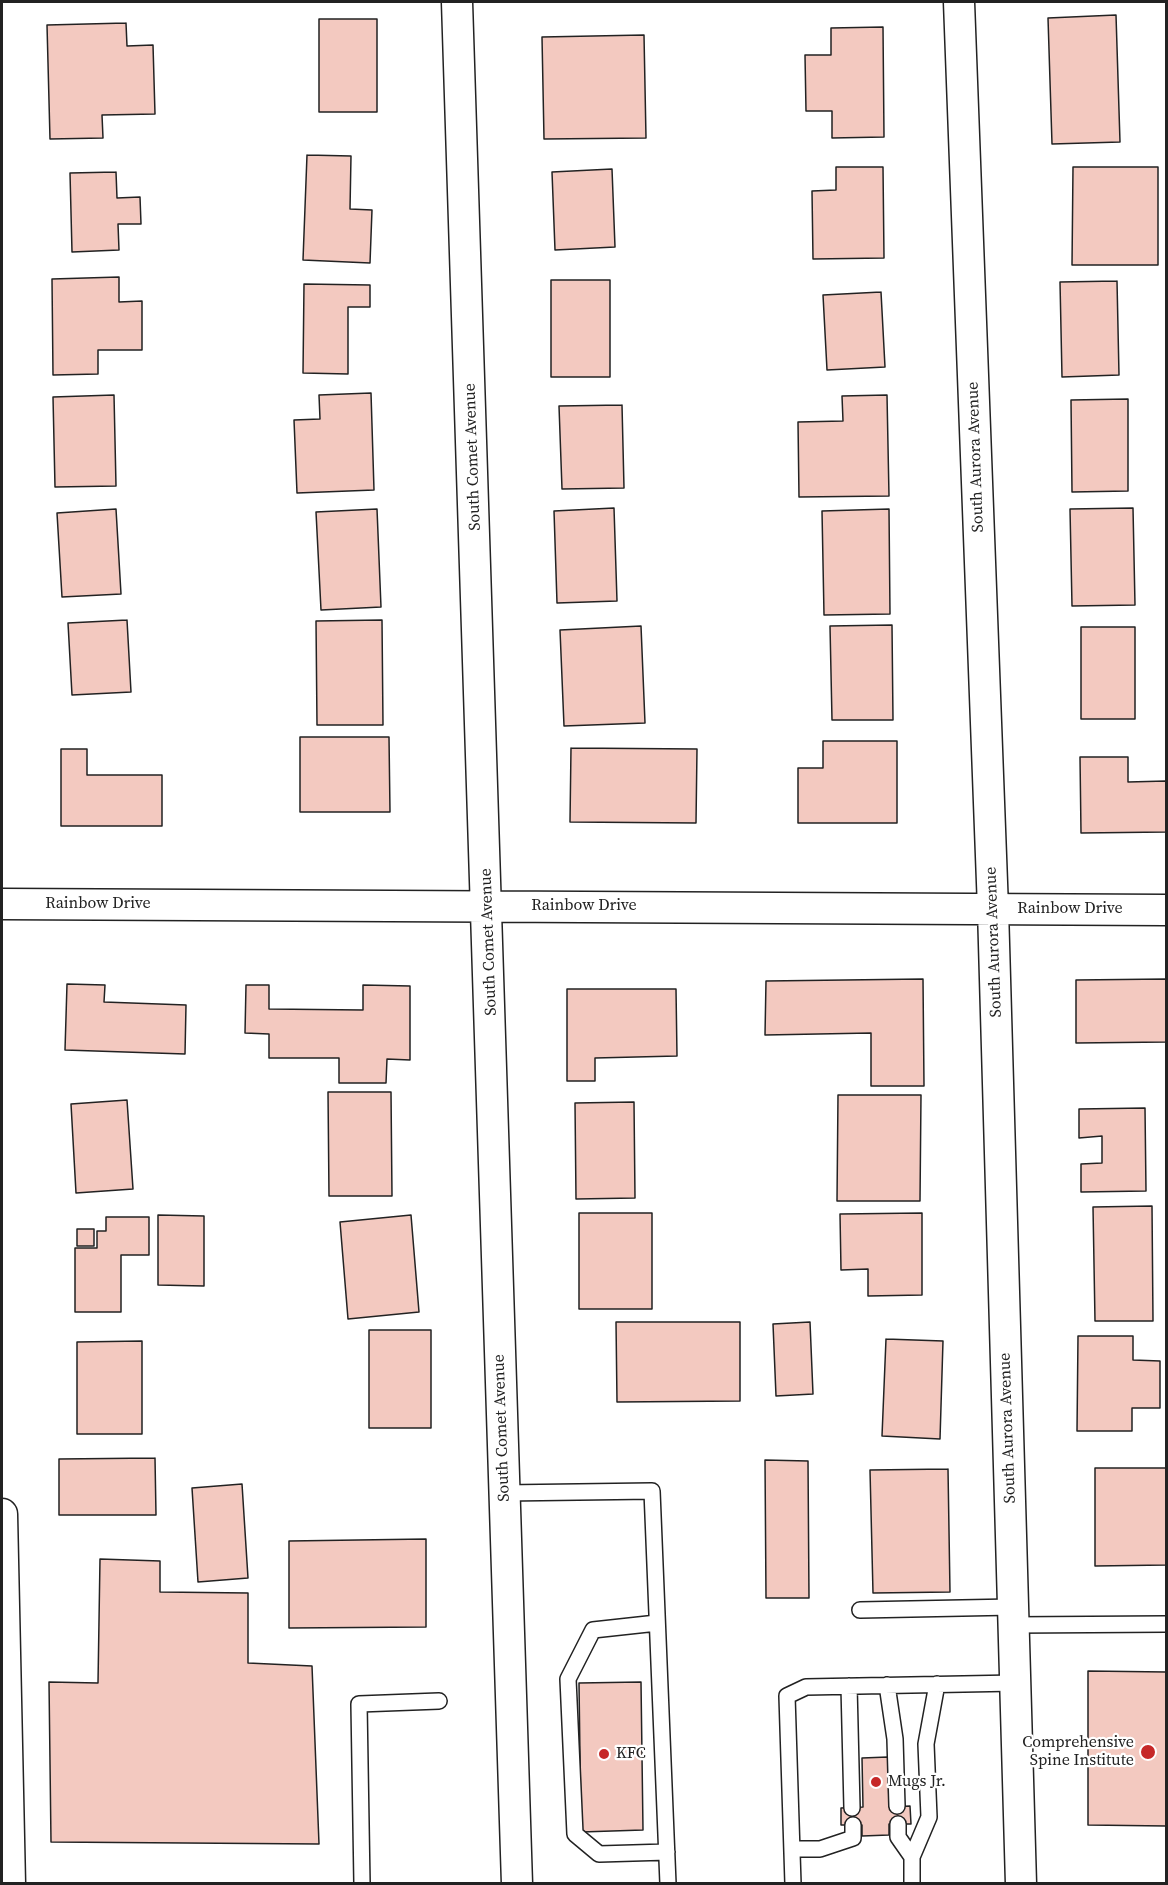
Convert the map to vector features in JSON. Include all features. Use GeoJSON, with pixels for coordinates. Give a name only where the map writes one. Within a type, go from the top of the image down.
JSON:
{"type":"FeatureCollection","features":[{"type":"Feature","properties":{"kind":"street","name":"South Comet Avenue"},"geometry":{"type":"LineString","coordinates":[[458,2],[517,1884]]}},
{"type":"Feature","properties":{"kind":"street","name":"South Aurora Avenue"},"geometry":{"type":"LineString","coordinates":[[959,2],[993,909],[1021,1884]]}},
{"type":"Feature","properties":{"kind":"street","name":"Rainbow Drive"},"geometry":{"type":"LineString","coordinates":[[2,903],[1167,910]]}},
{"type":"Feature","properties":{"kind":"street"},"geometry":{"type":"LineString","coordinates":[[2,1514],[10,1884]]}},
{"type":"Feature","properties":{"kind":"lane"},"geometry":{"type":"LineString","coordinates":[[504,1493],[652,1491],[668,1884]]}},
{"type":"Feature","properties":{"kind":"lane"},"geometry":{"type":"LineString","coordinates":[[860,1610],[1167,1624]]}},
{"type":"Feature","properties":{"kind":"lane"},"geometry":{"type":"LineString","coordinates":[[657,1623],[593,1630],[568,1679],[575,1834],[599,1854],[667,1852]]}},
{"type":"Feature","properties":{"kind":"lane"},"geometry":{"type":"LineString","coordinates":[[912,1884],[912,1857],[929,1817],[926,1744],[937,1683]]}},
{"type":"Feature","properties":{"kind":"lane"},"geometry":{"type":"LineString","coordinates":[[793,1884],[787,1696],[807,1687],[1016,1683]]}},
{"type":"Feature","properties":{"kind":"lane"},"geometry":{"type":"LineString","coordinates":[[887,1685],[895,1739],[897,1806]]}},
{"type":"Feature","properties":{"kind":"lane"},"geometry":{"type":"LineString","coordinates":[[849,1686],[852,1808]]}},
{"type":"Feature","properties":{"kind":"lane"},"geometry":{"type":"LineString","coordinates":[[362,1884],[359,1704],[439,1701]]}},
{"type":"Feature","properties":{"kind":"lane"},"geometry":{"type":"LineString","coordinates":[[898,1824],[898,1837],[912,1857]]}},
{"type":"Feature","properties":{"kind":"lane"},"geometry":{"type":"LineString","coordinates":[[792,1849],[820,1849],[853,1838],[853,1825]]}},
{"type":"Feature","properties":{"kind":"building"},"geometry":{"type":"Polygon","coordinates":[[[1116,15],[1120,142],[1052,144],[1048,18],[1116,15]]]}},
{"type":"Feature","properties":{"kind":"building"},"geometry":{"type":"Polygon","coordinates":[[[319,19],[377,19],[377,112],[319,112],[319,19]]]}},
{"type":"Feature","properties":{"kind":"building"},"geometry":{"type":"Polygon","coordinates":[[[126,23],[127,46],[153,45],[155,114],[102,115],[103,138],[50,139],[47,25],[126,23]]]}},
{"type":"Feature","properties":{"kind":"building"},"geometry":{"type":"Polygon","coordinates":[[[883,27],[884,137],[832,138],[832,111],[806,111],[805,55],[831,55],[831,28],[883,27]]]}},
{"type":"Feature","properties":{"kind":"building"},"geometry":{"type":"Polygon","coordinates":[[[644,35],[646,138],[544,139],[542,37],[644,35]]]}},
{"type":"Feature","properties":{"kind":"building"},"geometry":{"type":"Polygon","coordinates":[[[307,155],[351,156],[350,209],[372,210],[370,263],[303,260],[307,155]]]}},
{"type":"Feature","properties":{"kind":"building"},"geometry":{"type":"Polygon","coordinates":[[[836,167],[883,167],[884,258],[813,259],[812,191],[836,190],[836,167]]]}},
{"type":"Feature","properties":{"kind":"building"},"geometry":{"type":"Polygon","coordinates":[[[1073,167],[1158,167],[1158,265],[1072,265],[1073,167]]]}},
{"type":"Feature","properties":{"kind":"building"},"geometry":{"type":"Polygon","coordinates":[[[612,169],[615,247],[555,250],[552,172],[612,169]]]}},
{"type":"Feature","properties":{"kind":"building"},"geometry":{"type":"Polygon","coordinates":[[[116,172],[117,198],[140,197],[141,224],[118,224],[119,250],[72,252],[70,173],[116,172]]]}},
{"type":"Feature","properties":{"kind":"building"},"geometry":{"type":"Polygon","coordinates":[[[119,277],[119,302],[142,301],[142,350],[98,350],[98,374],[53,375],[52,279],[119,277]]]}},
{"type":"Feature","properties":{"kind":"building"},"geometry":{"type":"Polygon","coordinates":[[[551,280],[610,280],[610,377],[551,377],[551,280]]]}},
{"type":"Feature","properties":{"kind":"building"},"geometry":{"type":"Polygon","coordinates":[[[1117,281],[1119,375],[1062,377],[1060,282],[1117,281]]]}},
{"type":"Feature","properties":{"kind":"building"},"geometry":{"type":"Polygon","coordinates":[[[304,284],[370,285],[370,307],[348,307],[348,374],[303,373],[304,284]]]}},
{"type":"Feature","properties":{"kind":"building"},"geometry":{"type":"Polygon","coordinates":[[[881,292],[885,367],[827,370],[823,295],[881,292]]]}},
{"type":"Feature","properties":{"kind":"building"},"geometry":{"type":"Polygon","coordinates":[[[371,393],[374,490],[297,493],[294,420],[320,419],[319,395],[371,393]]]}},
{"type":"Feature","properties":{"kind":"building"},"geometry":{"type":"Polygon","coordinates":[[[114,395],[116,486],[55,487],[53,397],[114,395]]]}},
{"type":"Feature","properties":{"kind":"building"},"geometry":{"type":"Polygon","coordinates":[[[887,395],[889,496],[799,497],[798,422],[843,421],[842,396],[887,395]]]}},
{"type":"Feature","properties":{"kind":"building"},"geometry":{"type":"Polygon","coordinates":[[[1128,399],[1128,491],[1072,492],[1071,400],[1128,399]]]}},
{"type":"Feature","properties":{"kind":"building"},"geometry":{"type":"Polygon","coordinates":[[[622,405],[624,488],[562,489],[559,406],[622,405]]]}},
{"type":"Feature","properties":{"kind":"building"},"geometry":{"type":"Polygon","coordinates":[[[614,508],[617,601],[557,603],[554,511],[614,508]]]}},
{"type":"Feature","properties":{"kind":"building"},"geometry":{"type":"Polygon","coordinates":[[[1133,508],[1135,605],[1072,606],[1070,509],[1133,508]]]}},
{"type":"Feature","properties":{"kind":"building"},"geometry":{"type":"Polygon","coordinates":[[[116,509],[121,594],[62,597],[57,513],[116,509]]]}},
{"type":"Feature","properties":{"kind":"building"},"geometry":{"type":"Polygon","coordinates":[[[377,509],[381,607],[321,610],[316,512],[377,509]]]}},
{"type":"Feature","properties":{"kind":"building"},"geometry":{"type":"Polygon","coordinates":[[[889,509],[890,614],[824,615],[822,511],[889,509]]]}},
{"type":"Feature","properties":{"kind":"building"},"geometry":{"type":"Polygon","coordinates":[[[127,620],[131,692],[72,695],[68,623],[127,620]]]}},
{"type":"Feature","properties":{"kind":"building"},"geometry":{"type":"Polygon","coordinates":[[[382,620],[383,725],[317,725],[316,621],[382,620]]]}},
{"type":"Feature","properties":{"kind":"building"},"geometry":{"type":"Polygon","coordinates":[[[892,625],[893,720],[832,720],[830,626],[892,625]]]}},
{"type":"Feature","properties":{"kind":"building"},"geometry":{"type":"Polygon","coordinates":[[[641,626],[645,723],[564,726],[560,630],[641,626]]]}},
{"type":"Feature","properties":{"kind":"building"},"geometry":{"type":"Polygon","coordinates":[[[1081,627],[1135,627],[1135,719],[1081,719],[1081,627]]]}},
{"type":"Feature","properties":{"kind":"building"},"geometry":{"type":"Polygon","coordinates":[[[300,737],[389,737],[390,812],[300,812],[300,737]]]}},
{"type":"Feature","properties":{"kind":"building"},"geometry":{"type":"Polygon","coordinates":[[[823,741],[897,741],[897,823],[798,823],[798,768],[823,768],[823,741]]]}},
{"type":"Feature","properties":{"kind":"building"},"geometry":{"type":"Polygon","coordinates":[[[571,748],[697,749],[696,823],[570,822],[571,748]]]}},
{"type":"Feature","properties":{"kind":"building"},"geometry":{"type":"Polygon","coordinates":[[[61,749],[87,749],[87,775],[162,775],[162,826],[61,826],[61,749]]]}},
{"type":"Feature","properties":{"kind":"building"},"geometry":{"type":"Polygon","coordinates":[[[1080,757],[1128,757],[1128,782],[1166,781],[1166,832],[1081,833],[1080,757]]]}},
{"type":"Feature","properties":{"kind":"building"},"geometry":{"type":"Polygon","coordinates":[[[923,979],[924,1086],[871,1086],[871,1033],[765,1035],[766,981],[923,979]]]}},
{"type":"Feature","properties":{"kind":"building"},"geometry":{"type":"Polygon","coordinates":[[[1166,979],[1166,1042],[1076,1043],[1076,980],[1166,979]]]}},
{"type":"Feature","properties":{"kind":"building"},"geometry":{"type":"Polygon","coordinates":[[[67,984],[105,985],[104,1002],[186,1005],[185,1054],[65,1050],[67,984]]]}},
{"type":"Feature","properties":{"kind":"building"},"geometry":{"type":"Polygon","coordinates":[[[246,985],[269,985],[269,1009],[363,1010],[363,985],[410,986],[410,1060],[387,1059],[386,1083],[339,1083],[339,1058],[269,1058],[269,1034],[245,1033],[246,985]]]}},
{"type":"Feature","properties":{"kind":"building"},"geometry":{"type":"Polygon","coordinates":[[[567,989],[676,989],[677,1056],[595,1058],[595,1081],[567,1081],[567,989]]]}},
{"type":"Feature","properties":{"kind":"building"},"geometry":{"type":"Polygon","coordinates":[[[328,1092],[391,1092],[392,1196],[329,1196],[328,1092]]]}},
{"type":"Feature","properties":{"kind":"building"},"geometry":{"type":"Polygon","coordinates":[[[838,1095],[921,1095],[920,1201],[837,1201],[838,1095]]]}},
{"type":"Feature","properties":{"kind":"building"},"geometry":{"type":"Polygon","coordinates":[[[127,1100],[133,1189],[76,1193],[71,1104],[127,1100]]]}},
{"type":"Feature","properties":{"kind":"building"},"geometry":{"type":"Polygon","coordinates":[[[634,1102],[635,1198],[576,1199],[575,1103],[634,1102]]]}},
{"type":"Feature","properties":{"kind":"building"},"geometry":{"type":"Polygon","coordinates":[[[1145,1108],[1146,1191],[1081,1192],[1081,1164],[1102,1163],[1102,1136],[1079,1138],[1079,1109],[1145,1108]]]}},
{"type":"Feature","properties":{"kind":"building"},"geometry":{"type":"Polygon","coordinates":[[[1152,1206],[1153,1321],[1095,1321],[1093,1207],[1152,1206]]]}},
{"type":"Feature","properties":{"kind":"building"},"geometry":{"type":"Polygon","coordinates":[[[579,1213],[652,1213],[652,1309],[579,1309],[579,1213]]]}},
{"type":"Feature","properties":{"kind":"building"},"geometry":{"type":"Polygon","coordinates":[[[922,1213],[922,1295],[868,1296],[868,1269],[841,1270],[840,1214],[922,1213]]]}},
{"type":"Feature","properties":{"kind":"building"},"geometry":{"type":"Polygon","coordinates":[[[158,1215],[204,1216],[204,1286],[158,1285],[158,1215]]]}},
{"type":"Feature","properties":{"kind":"building"},"geometry":{"type":"Polygon","coordinates":[[[411,1215],[419,1312],[348,1319],[340,1222],[411,1215]]]}},
{"type":"Feature","properties":{"kind":"building"},"geometry":{"type":"Polygon","coordinates":[[[106,1217],[149,1217],[149,1255],[121,1255],[121,1312],[75,1312],[75,1248],[97,1248],[97,1231],[106,1231],[106,1217]]]}},
{"type":"Feature","properties":{"kind":"building"},"geometry":{"type":"Polygon","coordinates":[[[77,1229],[94,1229],[94,1246],[77,1246],[77,1229]]]}},
{"type":"Feature","properties":{"kind":"building"},"geometry":{"type":"Polygon","coordinates":[[[616,1322],[740,1322],[740,1401],[617,1402],[616,1322]]]}},
{"type":"Feature","properties":{"kind":"building"},"geometry":{"type":"Polygon","coordinates":[[[810,1322],[813,1394],[776,1396],[773,1324],[810,1322]]]}},
{"type":"Feature","properties":{"kind":"building"},"geometry":{"type":"Polygon","coordinates":[[[369,1330],[431,1330],[431,1428],[369,1428],[369,1330]]]}},
{"type":"Feature","properties":{"kind":"building"},"geometry":{"type":"Polygon","coordinates":[[[1078,1336],[1133,1336],[1133,1360],[1160,1361],[1160,1408],[1132,1408],[1132,1431],[1077,1431],[1078,1336]]]}},
{"type":"Feature","properties":{"kind":"building"},"geometry":{"type":"Polygon","coordinates":[[[886,1339],[943,1341],[940,1439],[882,1436],[886,1339]]]}},
{"type":"Feature","properties":{"kind":"building"},"geometry":{"type":"Polygon","coordinates":[[[142,1341],[142,1434],[77,1434],[77,1342],[142,1341]]]}},
{"type":"Feature","properties":{"kind":"building"},"geometry":{"type":"Polygon","coordinates":[[[155,1458],[156,1515],[59,1515],[59,1459],[155,1458]]]}},
{"type":"Feature","properties":{"kind":"building"},"geometry":{"type":"Polygon","coordinates":[[[765,1460],[808,1461],[809,1598],[766,1598],[765,1460]]]}},
{"type":"Feature","properties":{"kind":"building"},"geometry":{"type":"Polygon","coordinates":[[[1095,1468],[1166,1468],[1166,1565],[1095,1566],[1095,1468]]]}},
{"type":"Feature","properties":{"kind":"building"},"geometry":{"type":"Polygon","coordinates":[[[948,1469],[950,1592],[873,1593],[870,1470],[948,1469]]]}},
{"type":"Feature","properties":{"kind":"building"},"geometry":{"type":"Polygon","coordinates":[[[242,1484],[248,1578],[198,1582],[192,1488],[242,1484]]]}},
{"type":"Feature","properties":{"kind":"building"},"geometry":{"type":"Polygon","coordinates":[[[426,1539],[426,1627],[289,1628],[289,1541],[426,1539]]]}},
{"type":"Feature","properties":{"kind":"building"},"geometry":{"type":"Polygon","coordinates":[[[100,1559],[160,1561],[160,1592],[248,1593],[248,1663],[312,1666],[319,1844],[51,1842],[49,1682],[98,1683],[100,1559]]]}},
{"type":"Feature","properties":{"kind":"building"},"geometry":{"type":"Polygon","coordinates":[[[1088,1671],[1166,1672],[1166,1826],[1088,1825],[1088,1671]]]}},
{"type":"Feature","properties":{"kind":"building"},"geometry":{"type":"Polygon","coordinates":[[[641,1682],[643,1830],[581,1832],[579,1683],[641,1682]]]}},
{"type":"Feature","properties":{"kind":"building","name":"Mugs Jr."},"geometry":{"type":"Polygon","coordinates":[[[888,1757],[889,1807],[910,1806],[911,1824],[889,1824],[889,1835],[862,1836],[862,1825],[841,1825],[841,1808],[863,1807],[862,1758],[888,1757]]]}},
{"type":"Feature","properties":{"kind":"place","name":"Comprehensive Spine Institute"},"geometry":{"type":"Point","coordinates":[1148,1752]}},
{"type":"Feature","properties":{"kind":"place","name":"KFC"},"geometry":{"type":"Point","coordinates":[604,1754]}},
{"type":"Feature","properties":{"kind":"place","name":"Mugs Jr."},"geometry":{"type":"Point","coordinates":[876,1782]}}]}
